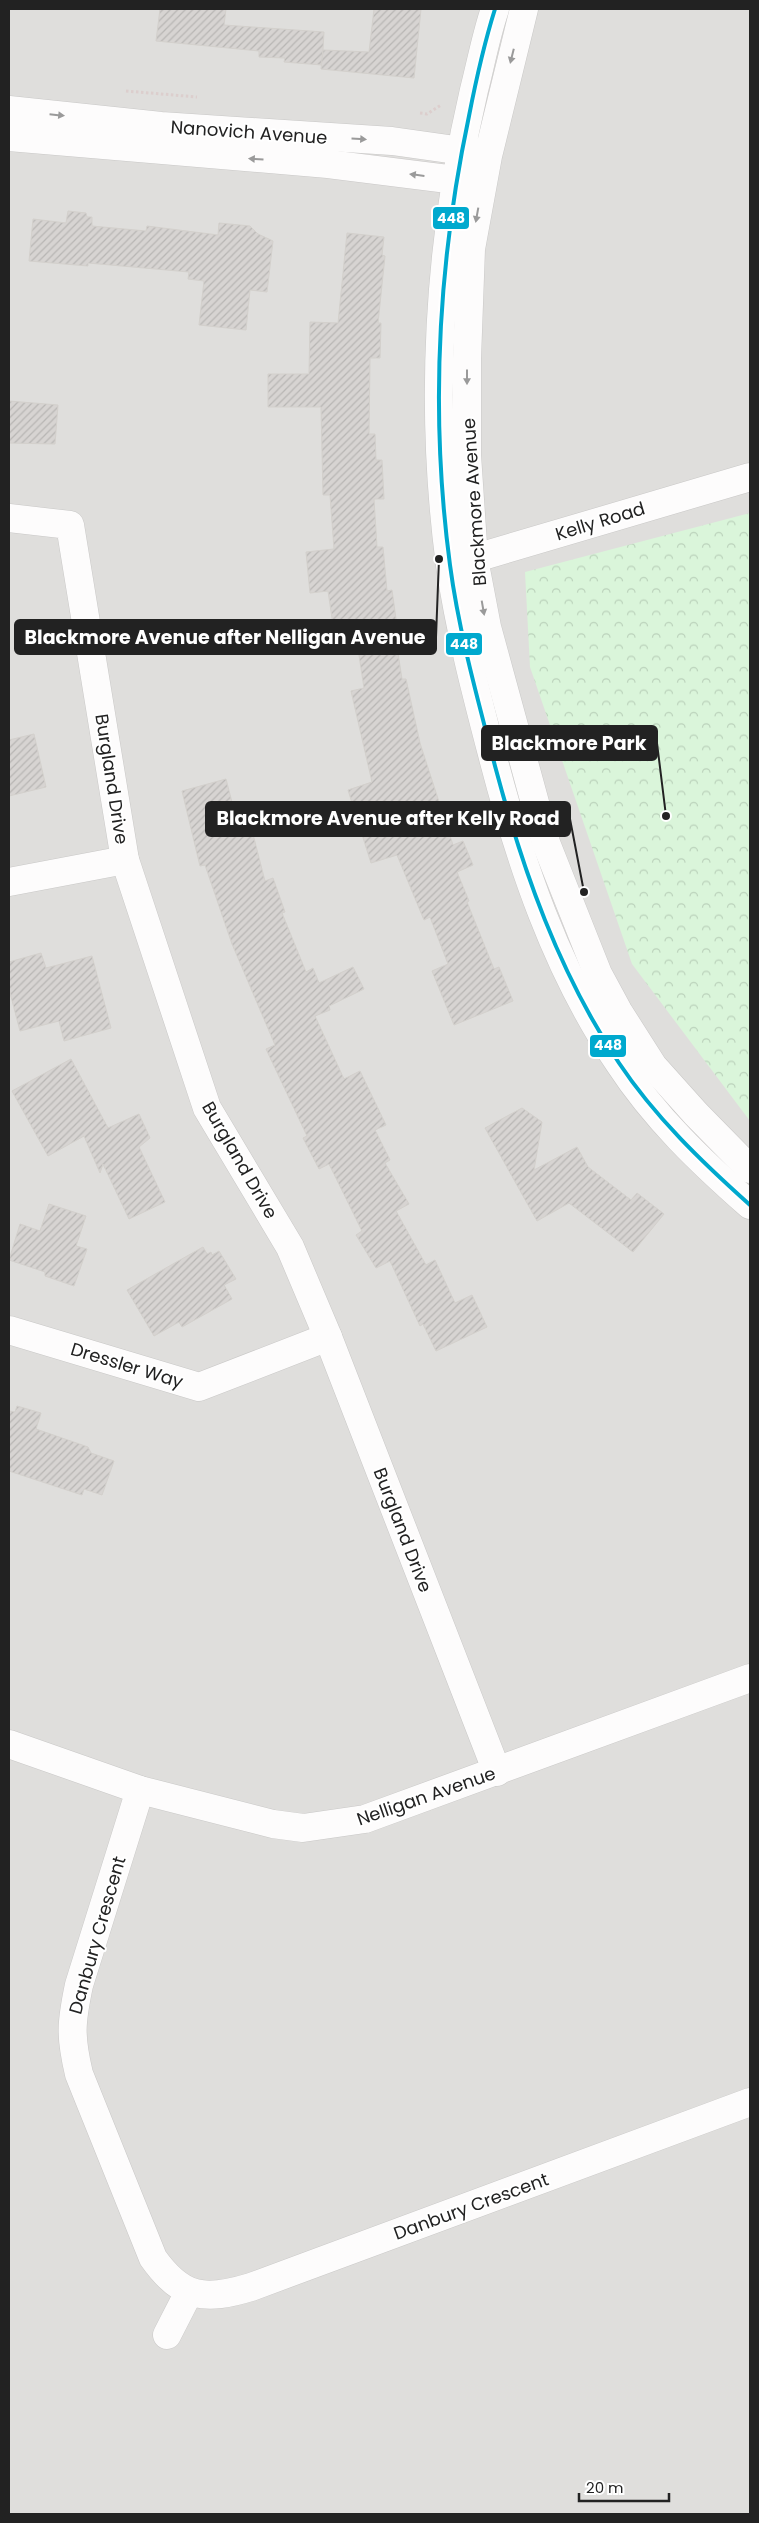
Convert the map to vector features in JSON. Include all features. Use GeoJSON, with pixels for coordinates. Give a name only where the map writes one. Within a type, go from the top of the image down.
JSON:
{"type":"FeatureCollection","features":[{"type":"Feature","properties":{"kind":"street","name":"Blackmore Avenue"},"geometry":{"type":"LineString","coordinates":[[495,9],[460,149],[447,243],[439,362],[441,454],[462,562],[475,688],[521,857],[552,941],[581,1001],[619,1063],[654,1112],[702,1163],[750,1205]]}},
{"type":"Feature","properties":{"kind":"street","name":"Blackmore Avenue"},"geometry":{"type":"LineString","coordinates":[[524,9],[486,168],[471,249],[467,359],[468,456],[462,562],[487,626],[546,843],[598,974],[618,1011],[654,1066],[696,1114],[750,1169]]}},
{"type":"Feature","properties":{"kind":"street","name":"Nanovich Avenue"},"geometry":{"type":"LineString","coordinates":[[9,110],[161,126],[392,141],[460,149],[486,168]]}},
{"type":"Feature","properties":{"kind":"street","name":"Nanovich Avenue"},"geometry":{"type":"LineString","coordinates":[[9,137],[328,164],[456,180],[486,168]]}},
{"type":"Feature","properties":{"kind":"street","name":"Kelly Road"},"geometry":{"type":"LineString","coordinates":[[462,562],[750,477]]}},
{"type":"Feature","properties":{"kind":"street","name":"Burgland Drive"},"geometry":{"type":"LineString","coordinates":[[9,518],[70,525],[125,860],[207,1108],[290,1247],[328,1337],[497,1772]]}},
{"type":"Feature","properties":{"kind":"street"},"geometry":{"type":"LineString","coordinates":[[9,882],[125,860]]}},
{"type":"Feature","properties":{"kind":"street","name":"Dressler Way"},"geometry":{"type":"LineString","coordinates":[[9,1330],[199,1387],[328,1337]]}},
{"type":"Feature","properties":{"kind":"street","name":"Nelligan Avenue"},"geometry":{"type":"LineString","coordinates":[[9,1744],[140,1790],[273,1824],[303,1828],[365,1819],[750,1678]]}},
{"type":"Feature","properties":{"kind":"street","name":"Danbury Crescent"},"geometry":{"type":"LineString","coordinates":[[140,1790],[79,1985],[72,2015],[71,2043],[79,2074],[153,2258],[172,2281],[189,2292],[208,2297],[228,2294],[251,2287],[750,2102]]}},
{"type":"Feature","properties":{"kind":"street"},"geometry":{"type":"LineString","coordinates":[[167,2335],[189,2292]]}},
{"type":"Feature","properties":{"kind":"path"},"geometry":{"type":"LineString","coordinates":[[118,90],[198,97]]}},
{"type":"Feature","properties":{"kind":"path"},"geometry":{"type":"LineString","coordinates":[[417,113],[427,114],[445,102]]}},
{"type":"Feature","properties":{"kind":"shaded area"},"geometry":{"type":"Polygon","coordinates":[[[9,9],[750,9],[750,2514],[9,2514],[9,9]]]}},
{"type":"Feature","properties":{"kind":"green space"},"geometry":{"type":"Polygon","coordinates":[[[750,513],[750,1121],[632,964],[530,667],[525,572],[750,513]]]}},
{"type":"Feature","properties":{"kind":"building"},"geometry":{"type":"Polygon","coordinates":[[[160,9],[226,9],[224,25],[324,32],[322,65],[284,62],[285,58],[259,57],[259,51],[156,41],[160,9]]]}},
{"type":"Feature","properties":{"kind":"building"},"geometry":{"type":"Polygon","coordinates":[[[374,9],[421,9],[414,78],[321,69],[323,50],[369,52],[374,9]]]}},
{"type":"Feature","properties":{"kind":"building"},"geometry":{"type":"Polygon","coordinates":[[[68,211],[86,213],[87,217],[92,217],[92,226],[146,231],[147,226],[218,235],[219,223],[250,226],[258,234],[273,241],[267,292],[250,290],[246,330],[199,325],[204,281],[188,279],[189,272],[88,263],[88,266],[29,261],[33,219],[66,223],[68,211]]]}},
{"type":"Feature","properties":{"kind":"building"},"geometry":{"type":"Polygon","coordinates":[[[347,233],[384,237],[382,255],[385,256],[378,323],[381,323],[380,358],[370,358],[369,434],[375,434],[376,460],[382,460],[384,499],[374,499],[377,547],[383,547],[387,591],[392,590],[397,626],[394,627],[402,679],[406,679],[420,743],[453,845],[463,841],[473,865],[457,872],[469,901],[467,902],[494,969],[499,967],[513,1001],[454,1025],[432,971],[448,964],[430,917],[424,920],[397,855],[371,863],[348,790],[372,782],[351,691],[364,688],[357,642],[336,645],[328,591],[310,593],[306,552],[334,549],[330,495],[323,495],[321,407],[268,407],[268,374],[309,374],[310,322],[338,323],[347,233]]]}},
{"type":"Feature","properties":{"kind":"building"},"geometry":{"type":"Polygon","coordinates":[[[9,401],[58,405],[55,444],[9,443],[9,401]]]}},
{"type":"Feature","properties":{"kind":"building"},"geometry":{"type":"Polygon","coordinates":[[[34,734],[46,787],[9,796],[9,740],[34,734]]]}},
{"type":"Feature","properties":{"kind":"building"},"geometry":{"type":"Polygon","coordinates":[[[226,779],[234,810],[246,807],[265,881],[273,878],[285,912],[282,913],[306,972],[313,968],[319,983],[353,967],[364,989],[329,1006],[330,1010],[315,1016],[344,1079],[360,1071],[386,1125],[375,1130],[390,1160],[385,1163],[409,1204],[396,1211],[426,1265],[435,1260],[455,1303],[472,1295],[487,1327],[436,1351],[423,1324],[420,1326],[390,1261],[376,1268],[356,1235],[362,1231],[329,1164],[319,1169],[303,1138],[307,1136],[266,1049],[275,1045],[232,944],[205,865],[200,866],[182,791],[226,779]]]}},
{"type":"Feature","properties":{"kind":"building"},"geometry":{"type":"Polygon","coordinates":[[[41,953],[46,968],[92,956],[111,1028],[64,1041],[59,1021],[20,1031],[9,989],[9,962],[41,953]]]}},
{"type":"Feature","properties":{"kind":"building"},"geometry":{"type":"Polygon","coordinates":[[[71,1059],[108,1128],[139,1114],[150,1138],[139,1147],[165,1202],[129,1219],[103,1164],[100,1173],[84,1136],[48,1156],[12,1091],[71,1059]]]}},
{"type":"Feature","properties":{"kind":"building"},"geometry":{"type":"Polygon","coordinates":[[[522,1108],[542,1122],[534,1170],[577,1147],[588,1167],[631,1200],[637,1193],[664,1214],[633,1252],[569,1203],[537,1221],[485,1128],[522,1108]]]}},
{"type":"Feature","properties":{"kind":"building"},"geometry":{"type":"Polygon","coordinates":[[[49,1204],[86,1216],[76,1246],[87,1249],[74,1286],[45,1276],[45,1272],[9,1260],[20,1224],[40,1231],[49,1204]]]}},
{"type":"Feature","properties":{"kind":"building"},"geometry":{"type":"Polygon","coordinates":[[[203,1247],[207,1254],[211,1252],[212,1255],[219,1251],[236,1279],[224,1285],[232,1299],[182,1327],[179,1322],[154,1336],[127,1290],[203,1247]]]}},
{"type":"Feature","properties":{"kind":"building"},"geometry":{"type":"Polygon","coordinates":[[[17,1406],[41,1413],[36,1429],[88,1447],[91,1453],[114,1461],[102,1495],[84,1489],[82,1495],[9,1471],[9,1411],[15,1412],[17,1406]]]}},
{"type":"Feature","properties":{"kind":"transit line","name":"448"},"geometry":{"type":"LineString","coordinates":[[495,9],[477,76],[458,171],[450,227],[440,339],[440,452],[444,509],[450,565],[464,641],[495,766],[518,844],[545,920],[578,993],[619,1063],[648,1102],[680,1138],[750,1205]]}},
{"type":"Feature","properties":{"kind":"place","name":"Blackmore Avenue after Nelligan Avenue"},"geometry":{"type":"Point","coordinates":[439,559]}},
{"type":"Feature","properties":{"kind":"place","name":"Blackmore Park"},"geometry":{"type":"Point","coordinates":[666,816]}},
{"type":"Feature","properties":{"kind":"place","name":"Blackmore Avenue after Kelly Road"},"geometry":{"type":"Point","coordinates":[584,892]}}]}
